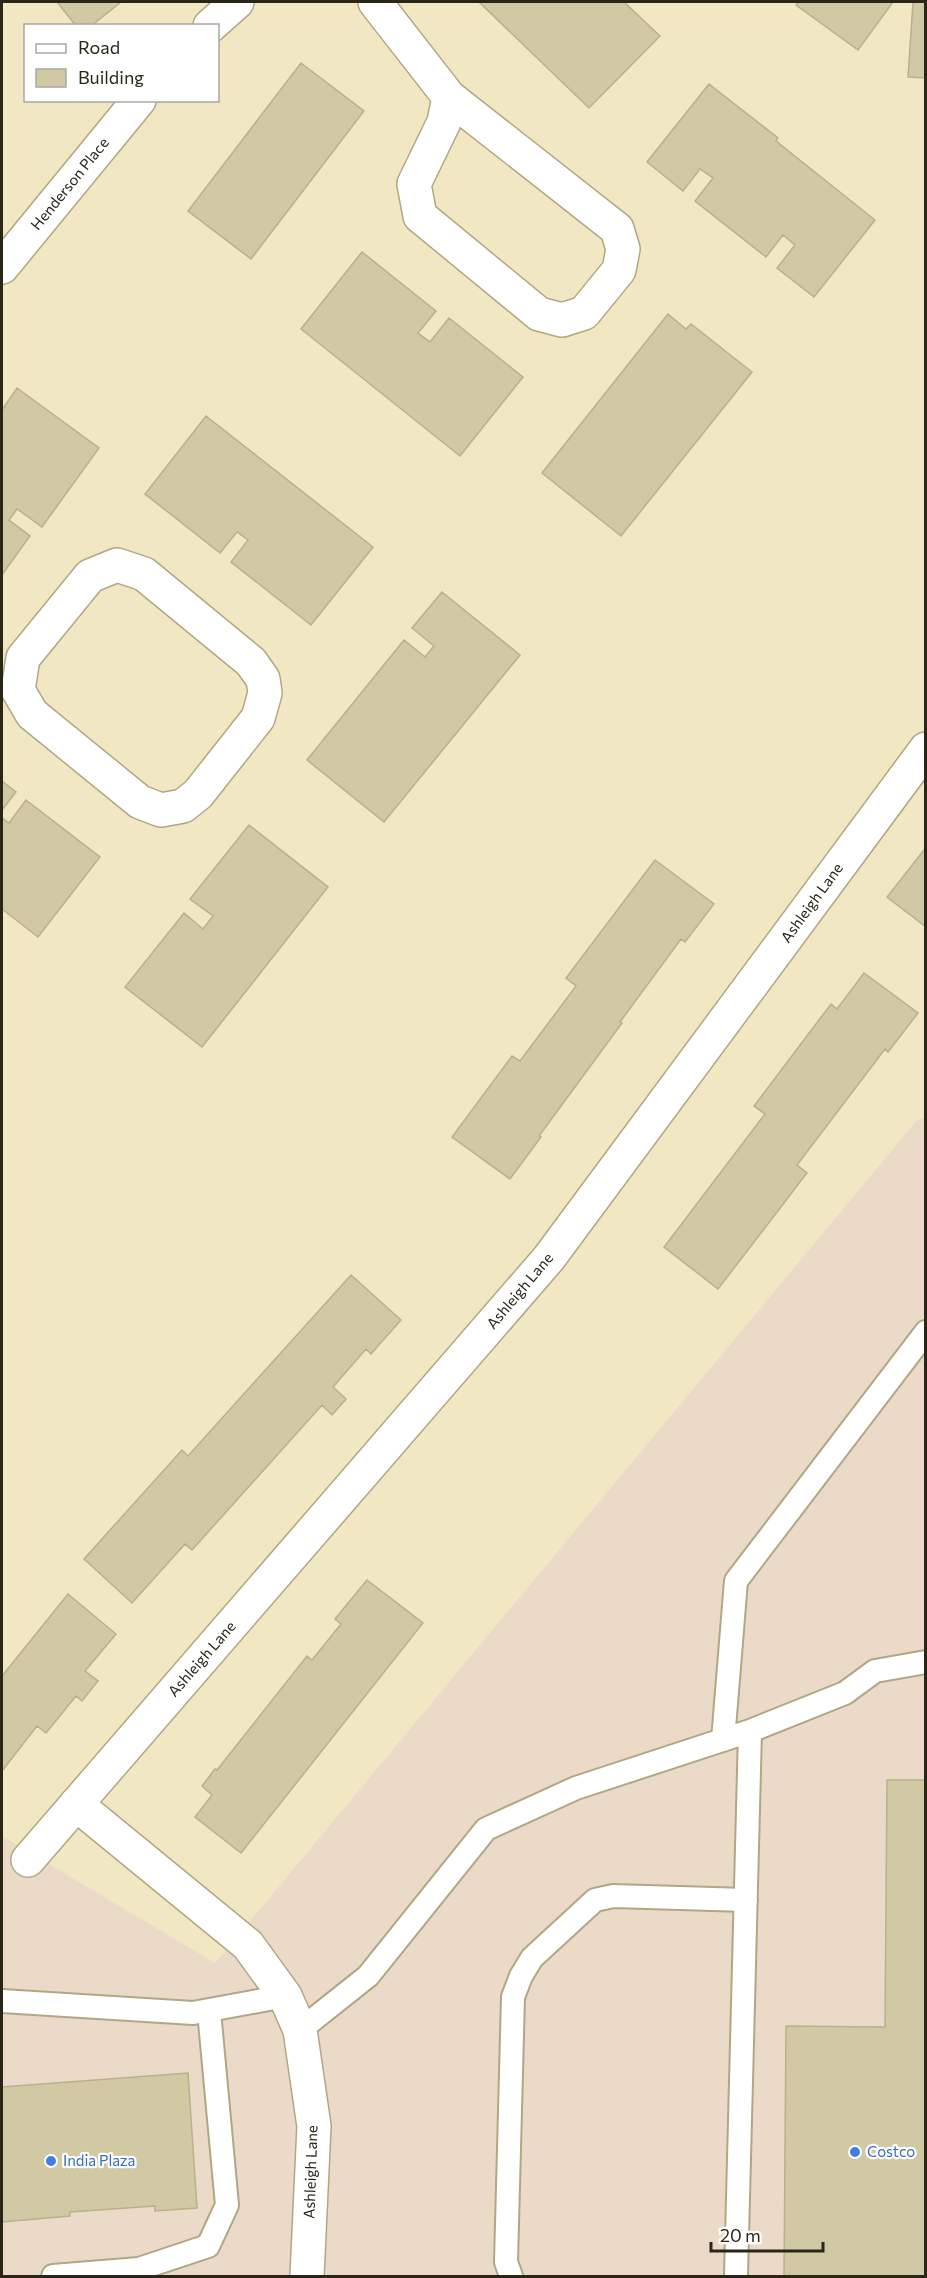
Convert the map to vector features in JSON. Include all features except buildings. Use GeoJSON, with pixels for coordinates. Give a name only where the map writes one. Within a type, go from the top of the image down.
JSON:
{"type":"FeatureCollection","features":[{"type":"Feature","properties":{"kind":"street"},"geometry":{"type":"LineString","coordinates":[[212,24],[237,2]]}},
{"type":"Feature","properties":{"kind":"street"},"geometry":{"type":"LineString","coordinates":[[375,2],[449,97],[617,229],[623,249],[619,270],[584,313],[562,320],[539,314],[420,216],[414,184],[444,122],[449,97]]}},
{"type":"Feature","properties":{"kind":"street","name":"Henderson Place"},"geometry":{"type":"LineString","coordinates":[[2,267],[137,102]]}},
{"type":"Feature","properties":{"kind":"street"},"geometry":{"type":"LineString","coordinates":[[117,565],[144,574],[251,662],[263,679],[265,693],[258,718],[198,794],[183,806],[161,810],[140,802],[32,714],[10,689],[23,658],[90,576],[117,565]]}},
{"type":"Feature","properties":{"kind":"street","name":"Ashleigh Lane"},"geometry":{"type":"LineString","coordinates":[[28,1860],[549,1258],[926,749]]}},
{"type":"Feature","properties":{"kind":"street","name":"Ashleigh Lane"},"geometry":{"type":"LineString","coordinates":[[76,1804],[248,1945],[285,1996],[300,2030],[314,2126],[307,2277]]}},
{"type":"Feature","properties":{"kind":"lane"},"geometry":{"type":"LineString","coordinates":[[723,1740],[736,1581],[926,1332]]}},
{"type":"Feature","properties":{"kind":"lane"},"geometry":{"type":"LineString","coordinates":[[300,2030],[368,1976],[486,1829],[576,1788],[750,1731],[845,1693],[875,1671],[926,1662]]}},
{"type":"Feature","properties":{"kind":"lane"},"geometry":{"type":"LineString","coordinates":[[736,2277],[750,1731]]}},
{"type":"Feature","properties":{"kind":"lane"},"geometry":{"type":"LineString","coordinates":[[511,2277],[506,2262],[513,1997],[521,1976],[532,1958],[595,1900],[613,1896],[746,1900]]}},
{"type":"Feature","properties":{"kind":"lane"},"geometry":{"type":"LineString","coordinates":[[2,2001],[193,2013],[285,1996]]}},
{"type":"Feature","properties":{"kind":"lane"},"geometry":{"type":"LineString","coordinates":[[53,2277],[139,2269],[208,2246],[227,2205],[209,2011]]}},
{"type":"Feature","properties":{"kind":"shaded area"},"geometry":{"type":"Polygon","coordinates":[[[918,1119],[925,1119],[925,2276],[2,2276],[2,1836],[215,1963],[918,1119]]]}},
{"type":"Feature","properties":{"kind":"place","name":"Costco"},"geometry":{"type":"Point","coordinates":[855,2152]}},
{"type":"Feature","properties":{"kind":"place","name":"India Plaza"},"geometry":{"type":"Point","coordinates":[51,2161]}}]}
